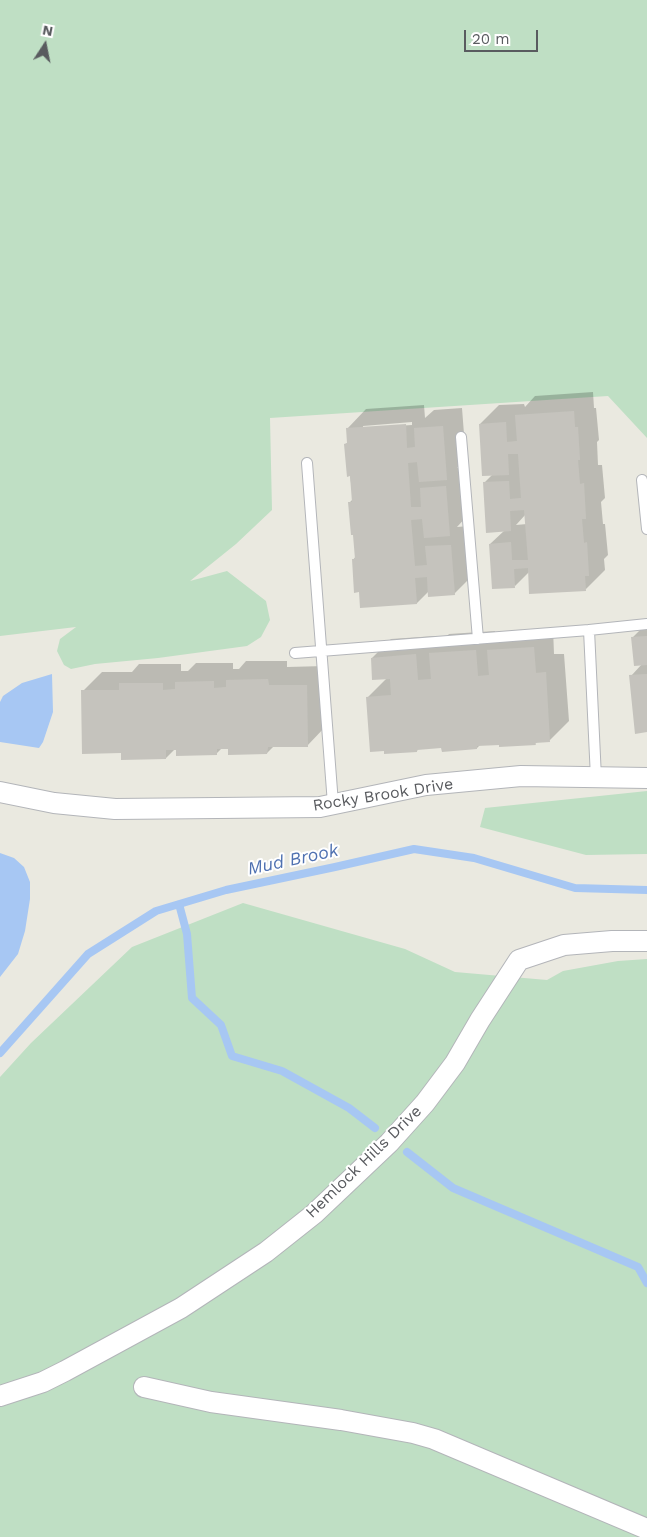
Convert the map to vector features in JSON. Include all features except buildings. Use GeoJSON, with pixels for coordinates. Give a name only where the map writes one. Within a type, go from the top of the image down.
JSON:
{"type":"FeatureCollection","features":[{"type":"Feature","properties":{"kind":"street","name":"Rocky Brook Drive"},"geometry":{"type":"LineString","coordinates":[[0,792],[54,803],[115,809],[320,807],[426,785],[521,776],[647,778]]}},
{"type":"Feature","properties":{"kind":"street","name":"Hemlock Hills Drive"},"geometry":{"type":"LineString","coordinates":[[0,1396],[43,1382],[181,1308],[266,1252],[314,1214],[389,1142],[425,1103],[455,1064],[480,1020],[519,960],[564,945],[612,940],[647,941]]}},
{"type":"Feature","properties":{"kind":"street"},"geometry":{"type":"LineString","coordinates":[[144,1387],[210,1402],[413,1432],[647,1528]]}},
{"type":"Feature","properties":{"kind":"lane"},"geometry":{"type":"LineString","coordinates":[[461,437],[478,639]]}},
{"type":"Feature","properties":{"kind":"lane"},"geometry":{"type":"LineString","coordinates":[[307,463],[333,804]]}},
{"type":"Feature","properties":{"kind":"lane"},"geometry":{"type":"LineString","coordinates":[[642,480],[647,530]]}},
{"type":"Feature","properties":{"kind":"lane"},"geometry":{"type":"LineString","coordinates":[[295,653],[647,624]]}},
{"type":"Feature","properties":{"kind":"lane"},"geometry":{"type":"LineString","coordinates":[[588,630],[596,778]]}},
{"type":"Feature","properties":{"kind":"green space"},"geometry":{"type":"Polygon","coordinates":[[[0,0],[647,0],[647,438],[608,396],[270,418],[272,510],[236,544],[190,581],[227,571],[266,601],[270,620],[261,637],[247,646],[95,664],[71,669],[64,665],[57,651],[60,639],[76,627],[0,636],[0,0]]]}},
{"type":"Feature","properties":{"kind":"green space"},"geometry":{"type":"Polygon","coordinates":[[[647,791],[647,854],[586,855],[480,827],[485,808],[647,791]]]}},
{"type":"Feature","properties":{"kind":"green space"},"geometry":{"type":"Polygon","coordinates":[[[243,903],[405,949],[455,972],[547,980],[563,971],[618,961],[647,959],[647,1537],[0,1537],[0,1077],[31,1043],[132,947],[243,903]]]}},
{"type":"Feature","properties":{"kind":"water"},"geometry":{"type":"Polygon","coordinates":[[[52,674],[53,712],[43,742],[39,748],[0,742],[0,702],[3,696],[22,683],[52,674]]]}},
{"type":"Feature","properties":{"kind":"water"},"geometry":{"type":"Polygon","coordinates":[[[0,853],[14,858],[24,867],[30,882],[30,899],[25,931],[18,954],[0,977],[0,853]]]}},
{"type":"Feature","properties":{"kind":"waterway","name":"Mud Brook"},"geometry":{"type":"LineString","coordinates":[[0,1053],[88,954],[156,911],[226,890],[414,849],[474,858],[575,888],[647,890]]}},
{"type":"Feature","properties":{"kind":"waterway"},"geometry":{"type":"LineString","coordinates":[[179,904],[187,934],[192,998],[221,1025],[232,1056],[282,1071],[349,1108],[375,1128]]}},
{"type":"Feature","properties":{"kind":"waterway"},"geometry":{"type":"LineString","coordinates":[[407,1152],[453,1188],[638,1267],[647,1283]]}}]}
